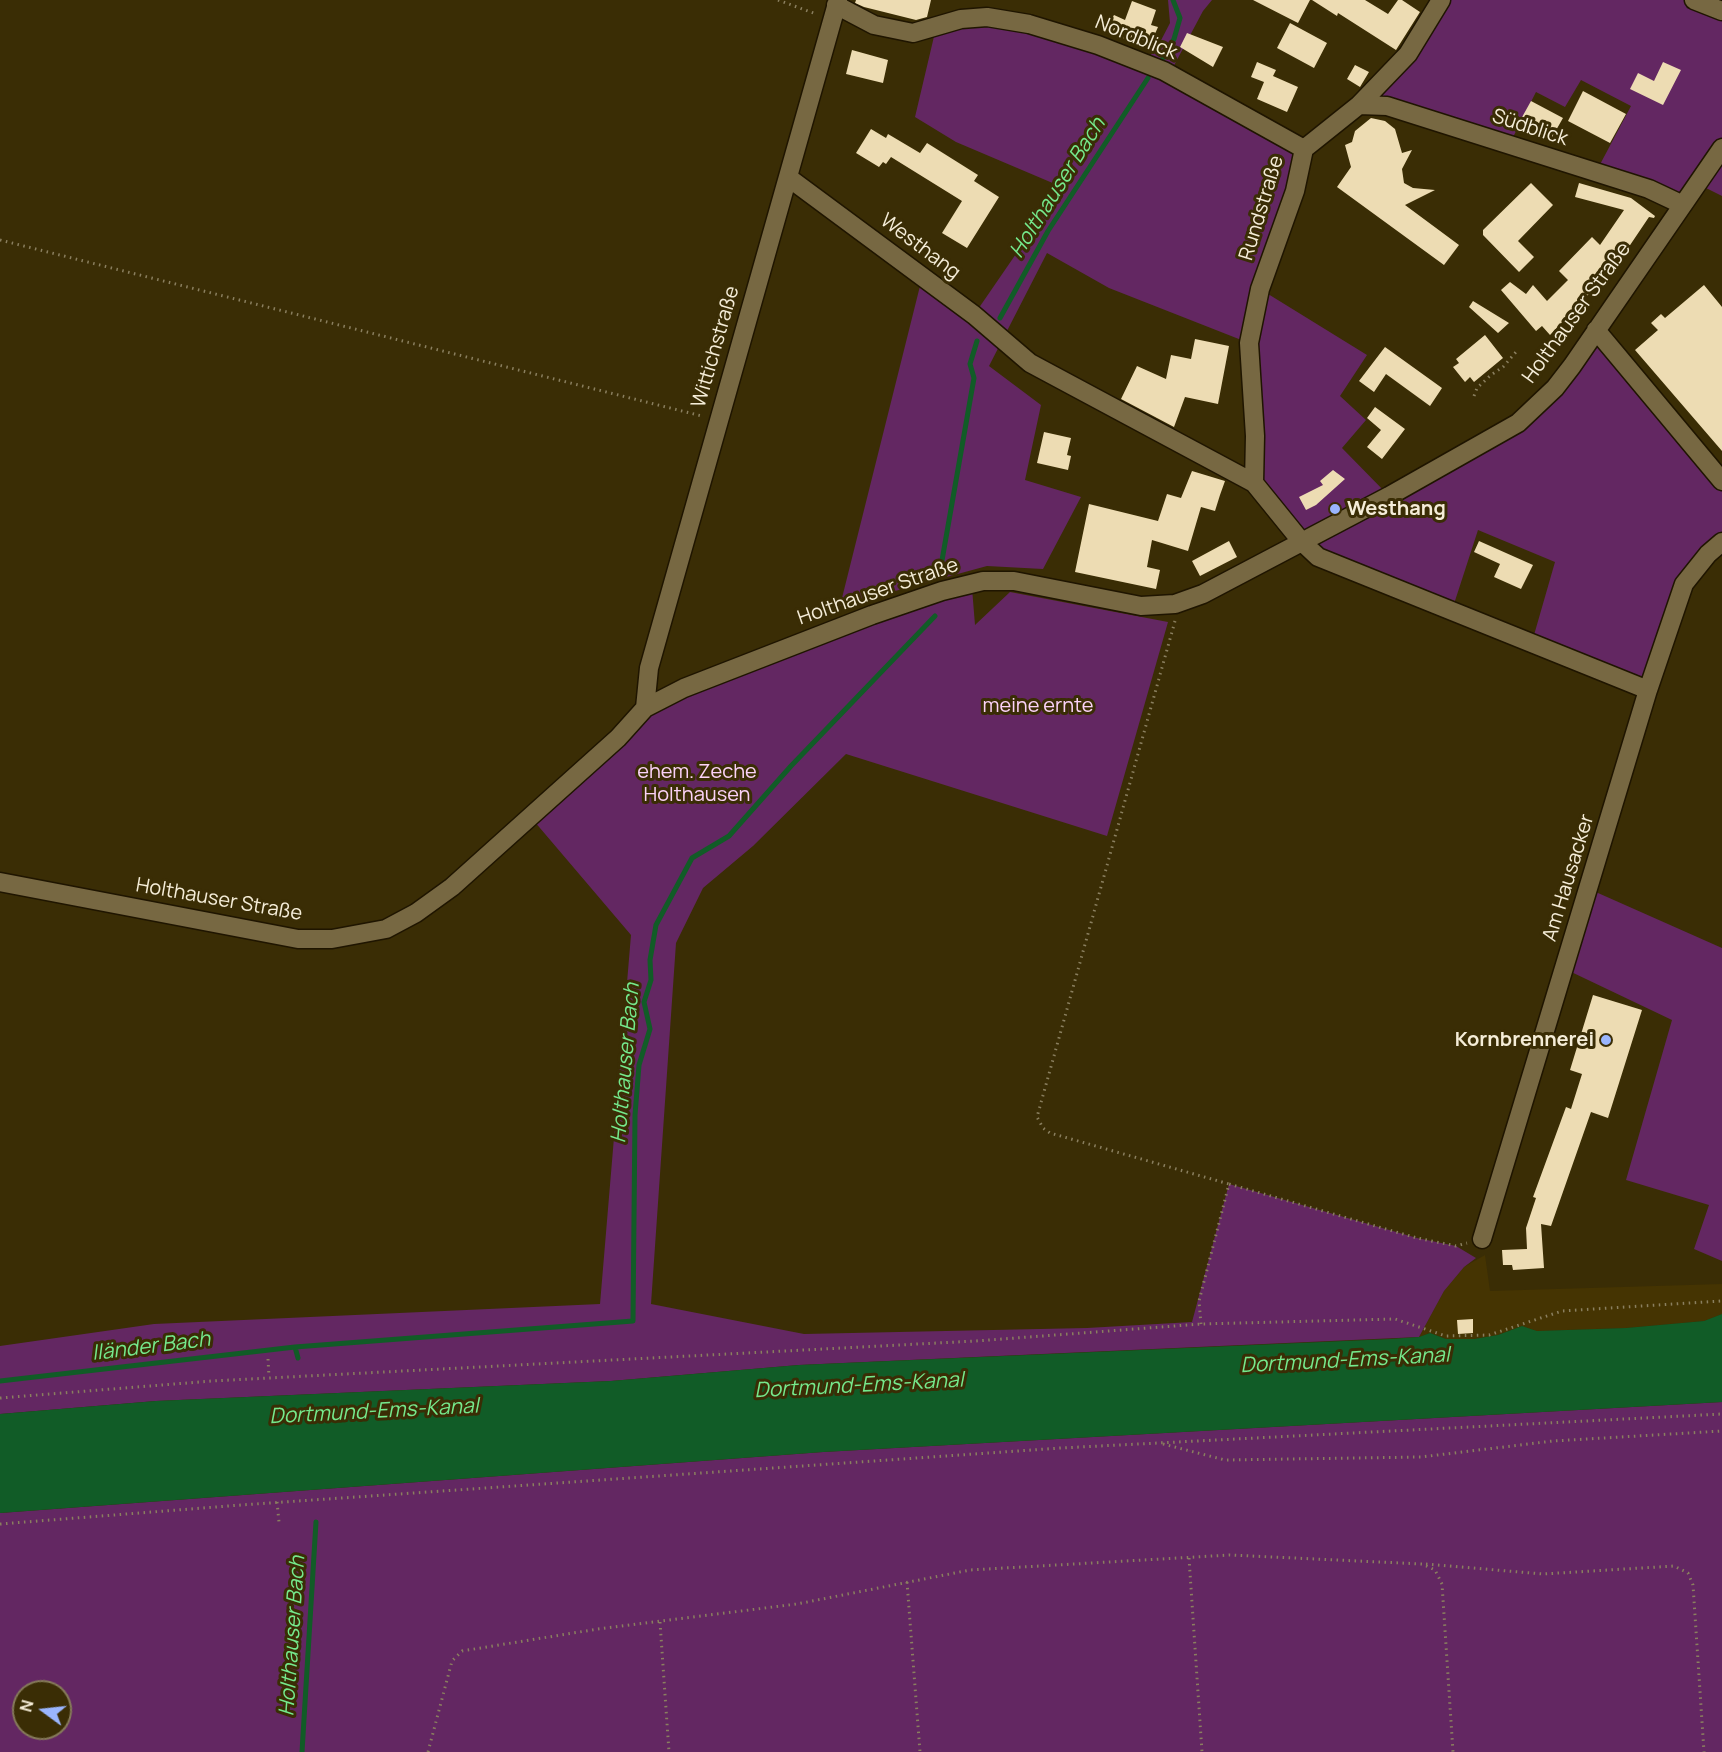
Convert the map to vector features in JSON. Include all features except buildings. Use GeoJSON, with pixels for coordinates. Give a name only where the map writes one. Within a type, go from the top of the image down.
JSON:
{"type":"FeatureCollection","features":[{"type":"Feature","properties":{"kind":"street","name":"Rundstraße"},"geometry":{"type":"LineString","coordinates":[[1254,483],[1251,334],[1260,289],[1295,191],[1304,149],[1359,105],[1408,54],[1441,0]]}},
{"type":"Feature","properties":{"kind":"street"},"geometry":{"type":"LineString","coordinates":[[1694,0],[1722,11]]}},
{"type":"Feature","properties":{"kind":"street","name":"Nordblick"},"geometry":{"type":"LineString","coordinates":[[835,8],[874,25],[913,33],[961,19],[987,17],[1029,24],[1098,45],[1164,71],[1304,149]]}},
{"type":"Feature","properties":{"kind":"street","name":"Wittichstraße"},"geometry":{"type":"LineString","coordinates":[[645,708],[649,668],[789,178],[835,8]]}},
{"type":"Feature","properties":{"kind":"street","name":"Südblick"},"geometry":{"type":"LineString","coordinates":[[1359,105],[1387,106],[1648,189],[1683,206]]}},
{"type":"Feature","properties":{"kind":"street","name":"Holthauser Straße"},"geometry":{"type":"LineString","coordinates":[[0,882],[298,939],[332,939],[386,929],[416,913],[452,887],[592,762],[645,708],[684,688],[872,615],[942,591],[983,581],[1014,581],[1141,606],[1174,604],[1203,594],[1389,496],[1518,423],[1555,388],[1722,148]]}},
{"type":"Feature","properties":{"kind":"street","name":"Westhang"},"geometry":{"type":"LineString","coordinates":[[789,178],[974,315],[1030,363],[1254,483],[1301,541],[1318,557],[1648,690]]}},
{"type":"Feature","properties":{"kind":"street"},"geometry":{"type":"LineString","coordinates":[[1596,330],[1722,480]]}},
{"type":"Feature","properties":{"kind":"street","name":"Am Hausacker"},"geometry":{"type":"LineString","coordinates":[[1482,1239],[1648,690],[1684,584],[1708,554],[1722,542]]}},
{"type":"Feature","properties":{"kind":"path"},"geometry":{"type":"LineString","coordinates":[[778,0],[835,8]]}},
{"type":"Feature","properties":{"kind":"path"},"geometry":{"type":"LineString","coordinates":[[0,240],[718,420]]}},
{"type":"Feature","properties":{"kind":"path"},"geometry":{"type":"LineString","coordinates":[[1474,396],[1477,388],[1503,367],[1516,352]]}},
{"type":"Feature","properties":{"kind":"path"},"geometry":{"type":"LineString","coordinates":[[1174,604],[1175,623],[1037,1117],[1042,1128],[1050,1133],[1417,1238],[1456,1246],[1482,1239]]}},
{"type":"Feature","properties":{"kind":"path"},"geometry":{"type":"LineString","coordinates":[[1201,1324],[1199,1301],[1229,1184]]}},
{"type":"Feature","properties":{"kind":"path"},"geometry":{"type":"LineString","coordinates":[[0,1398],[269,1377],[976,1341],[1201,1324],[1395,1319],[1446,1336],[1472,1336],[1489,1335],[1562,1311],[1722,1301]]}},
{"type":"Feature","properties":{"kind":"path"},"geometry":{"type":"LineString","coordinates":[[268,1359],[269,1377]]}},
{"type":"Feature","properties":{"kind":"path"},"geometry":{"type":"LineString","coordinates":[[0,1524],[277,1502],[1159,1443],[1722,1414]]}},
{"type":"Feature","properties":{"kind":"path"},"geometry":{"type":"LineString","coordinates":[[1159,1443],[1225,1460],[1421,1457],[1553,1441],[1722,1431]]}},
{"type":"Feature","properties":{"kind":"path"},"geometry":{"type":"LineString","coordinates":[[277,1502],[279,1522]]}},
{"type":"Feature","properties":{"kind":"path"},"geometry":{"type":"LineString","coordinates":[[428,1752],[452,1661],[462,1651],[598,1629],[797,1604],[970,1570],[1230,1555],[1422,1564],[1543,1574],[1674,1566],[1688,1573],[1693,1585],[1704,1752]]}},
{"type":"Feature","properties":{"kind":"path"},"geometry":{"type":"LineString","coordinates":[[1189,1558],[1202,1752]]}},
{"type":"Feature","properties":{"kind":"path"},"geometry":{"type":"LineString","coordinates":[[1422,1564],[1435,1570],[1442,1584],[1453,1752]]}},
{"type":"Feature","properties":{"kind":"path"},"geometry":{"type":"LineString","coordinates":[[907,1582],[920,1752]]}},
{"type":"Feature","properties":{"kind":"path"},"geometry":{"type":"LineString","coordinates":[[660,1623],[669,1752]]}},
{"type":"Feature","properties":{"kind":"shaded area"},"geometry":{"type":"Polygon","coordinates":[[[1485,1255],[1490,1291],[1722,1284],[1722,1314],[1704,1321],[1626,1328],[1537,1331],[1522,1326],[1498,1335],[1474,1339],[1446,1339],[1430,1333],[1419,1337],[1444,1291],[1464,1267],[1485,1255]]]}},
{"type":"Feature","properties":{"kind":"green space"},"geometry":{"type":"Polygon","coordinates":[[[1168,0],[1212,0],[1203,11],[1170,73],[1304,149],[1260,289],[1367,355],[1340,396],[1366,420],[1342,448],[1389,496],[1518,423],[1596,330],[1722,481],[1722,543],[1684,584],[1648,690],[1532,642],[1555,562],[1478,530],[1453,607],[1318,557],[1254,483],[1249,343],[1109,288],[1047,253],[989,366],[1041,405],[1025,480],[1081,497],[1043,569],[987,566],[840,606],[921,282],[974,315],[1062,187],[956,142],[915,117],[936,28],[987,17],[1143,62],[1156,50],[1170,23],[1168,0]]]}},
{"type":"Feature","properties":{"kind":"green space"},"geometry":{"type":"Polygon","coordinates":[[[1441,0],[1694,0],[1722,11],[1722,196],[1698,184],[1683,205],[1596,172],[1631,106],[1581,80],[1565,107],[1536,92],[1509,145],[1374,104],[1441,0]]]}},
{"type":"Feature","properties":{"kind":"green space"},"geometry":{"type":"Polygon","coordinates":[[[972,588],[975,625],[1010,592],[1168,622],[1107,836],[846,754],[753,846],[703,888],[676,943],[651,1304],[804,1334],[1087,1328],[1192,1322],[1229,1184],[1417,1238],[1456,1246],[1476,1258],[1464,1267],[1444,1291],[1419,1337],[799,1365],[611,1381],[156,1401],[0,1414],[0,1346],[154,1324],[600,1304],[631,935],[534,821],[649,712],[769,661],[972,588]]]}},
{"type":"Feature","properties":{"kind":"green space"},"geometry":{"type":"Polygon","coordinates":[[[1589,889],[1722,948],[1722,1261],[1694,1249],[1709,1205],[1626,1180],[1672,1020],[1565,969],[1589,889]]]}},
{"type":"Feature","properties":{"kind":"green space"},"geometry":{"type":"Polygon","coordinates":[[[1722,1402],[1722,1752],[0,1752],[0,1513],[823,1452],[1722,1402]]]}},
{"type":"Feature","properties":{"kind":"water","name":"Dortmund-Ems-Kanal"},"geometry":{"type":"Polygon","coordinates":[[[1722,1314],[1722,1402],[823,1452],[0,1513],[0,1414],[156,1401],[611,1381],[799,1365],[1390,1339],[1419,1337],[1430,1333],[1446,1339],[1474,1339],[1498,1335],[1522,1326],[1537,1331],[1626,1328],[1704,1321],[1722,1314]]]}},
{"type":"Feature","properties":{"kind":"waterway","name":"Holthauser Bach"},"geometry":{"type":"LineString","coordinates":[[1163,58],[1174,39],[1180,18],[1173,0]]}},
{"type":"Feature","properties":{"kind":"waterway","name":"Holthauser Bach"},"geometry":{"type":"LineString","coordinates":[[1000,318],[1048,231],[1148,78]]}},
{"type":"Feature","properties":{"kind":"waterway","name":"Holthauser Bach"},"geometry":{"type":"LineString","coordinates":[[941,566],[974,378],[970,364],[977,341]]}},
{"type":"Feature","properties":{"kind":"waterway","name":"Holthauser Bach"},"geometry":{"type":"LineString","coordinates":[[295,1347],[633,1321],[635,1115],[639,1065],[650,1029],[644,1002],[651,980],[650,960],[656,925],[692,858],[729,836],[791,766],[935,616]]}},
{"type":"Feature","properties":{"kind":"waterway","name":"Iländer Bach"},"geometry":{"type":"LineString","coordinates":[[0,1381],[295,1347],[298,1358]]}},
{"type":"Feature","properties":{"kind":"waterway","name":"Holthauser Bach"},"geometry":{"type":"LineString","coordinates":[[302,1752],[316,1522]]}},
{"type":"Feature","properties":{"kind":"place","name":"Westhang"},"geometry":{"type":"Point","coordinates":[1335,509]}},
{"type":"Feature","properties":{"kind":"place","name":"Kornbrennerei"},"geometry":{"type":"Point","coordinates":[1606,1040]}},
{"type":"Feature","properties":{"kind":"park label","name":"meine ernte"},"geometry":{"type":"Point","coordinates":[1038,706]}},
{"type":"Feature","properties":{"kind":"park label","name":"ehem. Zeche Holthausen"},"geometry":{"type":"Point","coordinates":[697,784]}}]}
